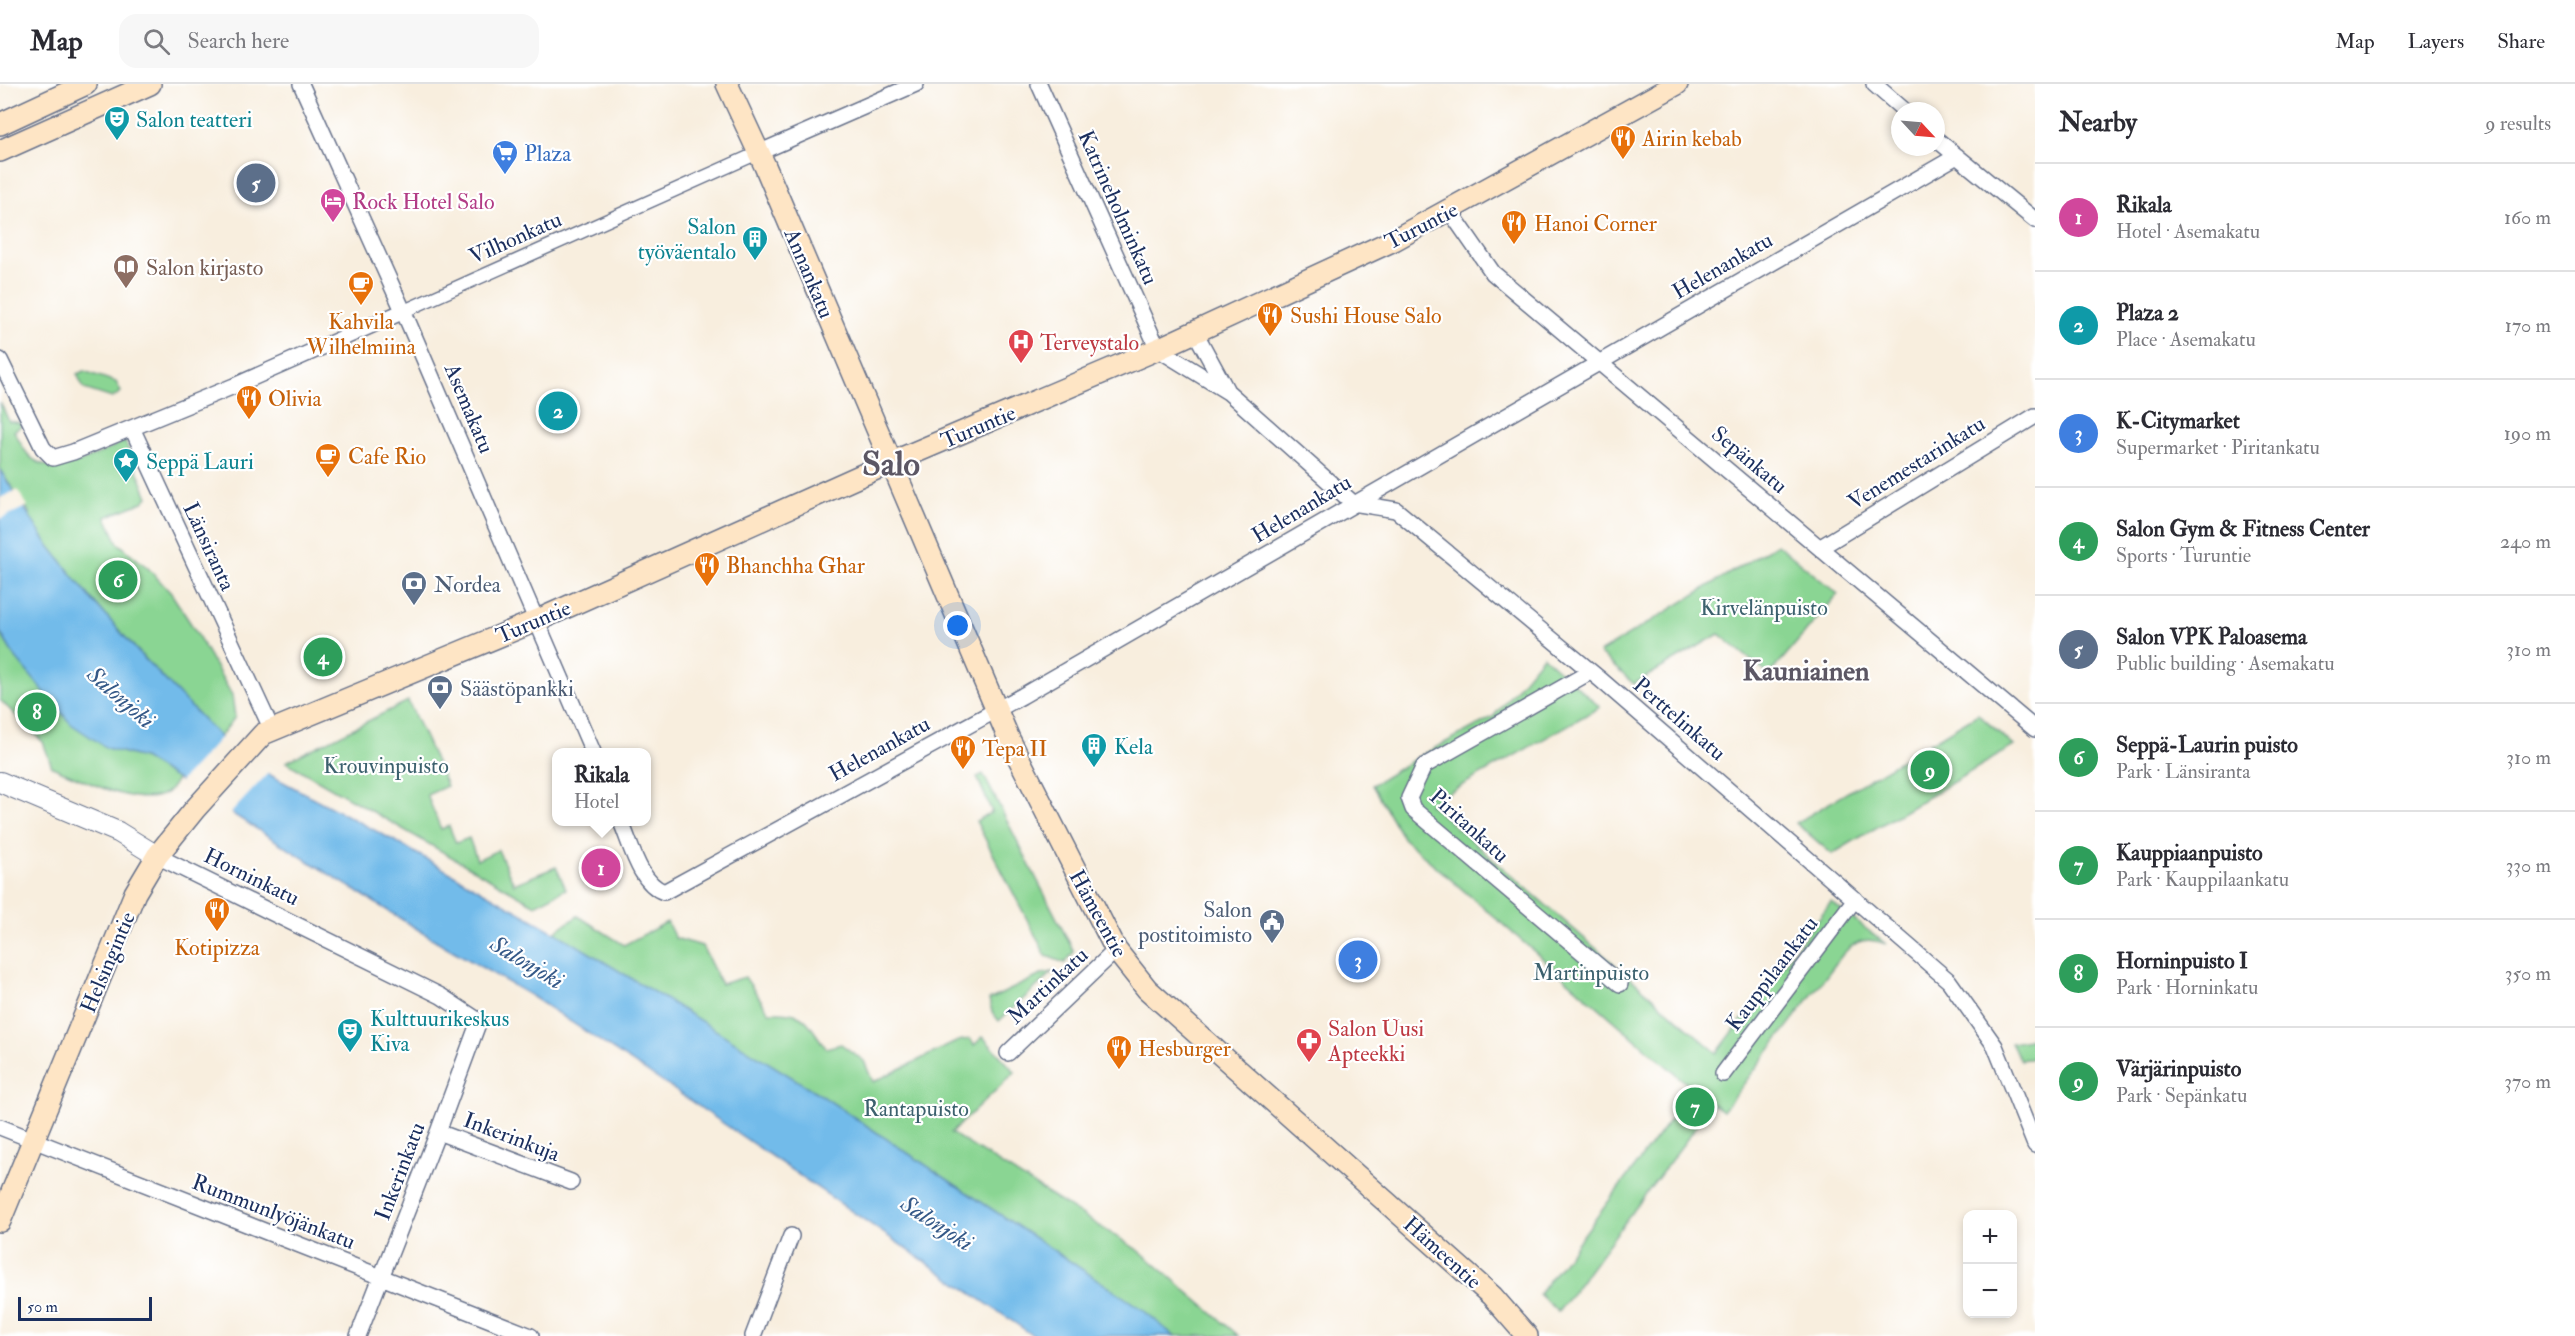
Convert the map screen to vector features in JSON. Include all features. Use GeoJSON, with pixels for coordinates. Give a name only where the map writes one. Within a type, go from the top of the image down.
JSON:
{"type":"FeatureCollection","features":[{"type":"Feature","properties":{"kind":"main road"},"geometry":{"type":"LineString","coordinates":[[0,124],[86,84]]}},
{"type":"Feature","properties":{"kind":"main road"},"geometry":{"type":"LineString","coordinates":[[0,151],[150,84]]}},
{"type":"Feature","properties":{"kind":"main road","name":"Annankatu"},"geometry":{"type":"LineString","coordinates":[[727,84],[891,463]]}},
{"type":"Feature","properties":{"kind":"main road","name":"Turuntie"},"geometry":{"type":"LineString","coordinates":[[268,732],[538,620],[891,463],[1195,332],[1394,240],[1677,84]]}},
{"type":"Feature","properties":{"kind":"main road","name":"Hämeentie"},"geometry":{"type":"LineString","coordinates":[[891,463],[996,710],[1116,951],[1146,989],[1491,1296],[1527,1336]]}},
{"type":"Feature","properties":{"kind":"main road","name":"Helsingintie"},"geometry":{"type":"LineString","coordinates":[[0,1221],[135,893],[157,856],[195,809],[268,732]]}},
{"type":"Feature","properties":{"kind":"street","name":"Asemakatu"},"geometry":{"type":"LineString","coordinates":[[301,84],[404,311],[591,748]]}},
{"type":"Feature","properties":{"kind":"street","name":"Vilhonkatu"},"geometry":{"type":"LineString","coordinates":[[132,428],[234,386],[916,84]]}},
{"type":"Feature","properties":{"kind":"street","name":"Katrineholminkatu"},"geometry":{"type":"LineString","coordinates":[[1039,84],[1158,349]]}},
{"type":"Feature","properties":{"kind":"street"},"geometry":{"type":"LineString","coordinates":[[1874,84],[1895,102]]}},
{"type":"Feature","properties":{"kind":"street"},"geometry":{"type":"LineString","coordinates":[[1945,146],[2035,220]]}},
{"type":"Feature","properties":{"kind":"street","name":"Helenankatu"},"geometry":{"type":"LineString","coordinates":[[623,826],[642,872],[651,885],[664,892],[996,710],[1957,156]]}},
{"type":"Feature","properties":{"kind":"street","name":"Sepänkatu"},"geometry":{"type":"LineString","coordinates":[[1450,210],[1493,273],[2031,721]]}},
{"type":"Feature","properties":{"kind":"street"},"geometry":{"type":"LineString","coordinates":[[1195,332],[1228,392]]}},
{"type":"Feature","properties":{"kind":"street"},"geometry":{"type":"LineString","coordinates":[[1158,349],[1228,392],[1353,503]]}},
{"type":"Feature","properties":{"kind":"street"},"geometry":{"type":"LineString","coordinates":[[0,360],[48,456],[53,458],[62,456],[132,428]]}},
{"type":"Feature","properties":{"kind":"street","name":"Venemestarinkatu"},"geometry":{"type":"LineString","coordinates":[[1821,547],[2035,416]]}},
{"type":"Feature","properties":{"kind":"street","name":"Länsiranta"},"geometry":{"type":"LineString","coordinates":[[132,428],[268,732]]}},
{"type":"Feature","properties":{"kind":"street","name":"Perttelinkatu"},"geometry":{"type":"LineString","coordinates":[[1353,503],[1396,510],[1590,672],[1949,981],[1995,1046],[2035,1145]]}},
{"type":"Feature","properties":{"kind":"street","name":"Piritankatu"},"geometry":{"type":"LineString","coordinates":[[1590,672],[1424,766],[1409,798],[1413,809],[1620,984]]}},
{"type":"Feature","properties":{"kind":"street","name":"Horninkatu"},"geometry":{"type":"LineString","coordinates":[[0,782],[118,832],[157,856],[441,996],[479,1022]]}},
{"type":"Feature","properties":{"kind":"street","name":"Kauppilaankatu"},"geometry":{"type":"LineString","coordinates":[[1723,1074],[1855,899]]}},
{"type":"Feature","properties":{"kind":"street","name":"Martinkatu"},"geometry":{"type":"LineString","coordinates":[[1008,1053],[1116,951]]}},
{"type":"Feature","properties":{"kind":"street","name":"Inkerinkatu"},"geometry":{"type":"LineString","coordinates":[[358,1336],[479,1022]]}},
{"type":"Feature","properties":{"kind":"street","name":"Rummunlyöjänkatu"},"geometry":{"type":"LineString","coordinates":[[0,1127],[531,1336]]}},
{"type":"Feature","properties":{"kind":"street","name":"Inkerinkuja"},"geometry":{"type":"LineString","coordinates":[[438,1132],[570,1182]]}},
{"type":"Feature","properties":{"kind":"street"},"geometry":{"type":"LineString","coordinates":[[753,1336],[791,1236]]}},
{"type":"Feature","properties":{"kind":"green space"},"geometry":{"type":"Polygon","coordinates":[[[84,371],[116,382],[121,392],[112,398],[84,389],[77,374],[84,371]]]}},
{"type":"Feature","properties":{"kind":"green space"},"geometry":{"type":"Polygon","coordinates":[[[0,402],[9,421],[21,423],[21,426],[14,431],[26,452],[36,461],[47,465],[69,465],[125,441],[148,497],[143,502],[106,517],[118,543],[148,568],[171,593],[232,695],[235,717],[220,737],[99,607],[33,524],[28,510],[0,470],[0,402]]]}},
{"type":"Feature","properties":{"kind":"green space","name":"Kirvelänpuisto"},"geometry":{"type":"Polygon","coordinates":[[[1777,544],[1838,594],[1769,675],[1719,634],[1634,684],[1599,653],[1777,544]]]}},
{"type":"Feature","properties":{"kind":"green space"},"geometry":{"type":"Polygon","coordinates":[[[0,632],[15,657],[107,748],[143,758],[177,779],[169,790],[154,797],[140,798],[109,791],[52,767],[43,742],[0,700],[0,632]]]}},
{"type":"Feature","properties":{"kind":"green space","name":"Martinpuisto"},"geometry":{"type":"Polygon","coordinates":[[[1543,656],[1600,707],[1429,804],[1717,1053],[1831,902],[1886,944],[1873,940],[1858,942],[1843,954],[1723,1111],[1713,1104],[1558,1312],[1539,1294],[1693,1089],[1403,838],[1372,785],[1493,717],[1543,656]]]}},
{"type":"Feature","properties":{"kind":"green space","name":"Krouvinpuisto"},"geometry":{"type":"Polygon","coordinates":[[[408,701],[447,786],[427,795],[441,829],[449,826],[456,843],[469,838],[477,860],[498,850],[514,884],[556,867],[566,889],[535,905],[286,762],[408,701]]]}},
{"type":"Feature","properties":{"kind":"green space"},"geometry":{"type":"Polygon","coordinates":[[[1978,714],[2014,746],[1832,854],[1796,823],[1978,714]]]}},
{"type":"Feature","properties":{"kind":"green space"},"geometry":{"type":"Polygon","coordinates":[[[983,774],[1074,952],[1065,963],[1046,956],[976,821],[992,812],[977,777],[983,774]]]}},
{"type":"Feature","properties":{"kind":"green space","name":"Rantapuisto"},"geometry":{"type":"Polygon","coordinates":[[[578,916],[624,945],[667,922],[675,938],[702,946],[721,984],[745,977],[769,1012],[791,1013],[804,1019],[826,1048],[841,1044],[864,1061],[873,1082],[958,1041],[970,1039],[974,1045],[983,1037],[1015,1072],[951,1133],[1141,1252],[1239,1336],[1174,1336],[1143,1310],[819,1094],[554,932],[578,916]]]}},
{"type":"Feature","properties":{"kind":"green space"},"geometry":{"type":"Polygon","coordinates":[[[1053,972],[999,1021],[992,1012],[989,1000],[1043,974],[1053,972]]]}},
{"type":"Feature","properties":{"kind":"green space"},"geometry":{"type":"Polygon","coordinates":[[[2035,1039],[2035,1058],[2020,1060],[2011,1043],[2035,1039]]]}},
{"type":"Feature","properties":{"kind":"water","name":"Salonjoki"},"geometry":{"type":"Polygon","coordinates":[[[0,470],[46,542],[93,601],[140,654],[220,737],[270,775],[393,840],[575,944],[819,1094],[1143,1310],[1174,1336],[1034,1336],[676,1091],[530,995],[438,942],[143,758],[107,748],[71,724],[15,657],[0,632],[0,470]]]}},
{"type":"Feature","properties":{"kind":"pier"},"geometry":{"type":"Polygon","coordinates":[[[17,490],[28,506],[0,519],[0,498],[17,490]]]}},
{"type":"Feature","properties":{"kind":"pier"},"geometry":{"type":"Polygon","coordinates":[[[223,735],[270,771],[230,814],[179,783],[223,735]]]}},
{"type":"Feature","properties":{"kind":"place","name":"Salon teatteri"},"geometry":{"type":"Point","coordinates":[117,142]}},
{"type":"Feature","properties":{"kind":"place","name":"Airin kebab"},"geometry":{"type":"Point","coordinates":[1623,161]}},
{"type":"Feature","properties":{"kind":"place","name":"Plaza"},"geometry":{"type":"Point","coordinates":[505,176]}},
{"type":"Feature","properties":{"kind":"place","name":"Salon VPK Paloasema"},"geometry":{"type":"Point","coordinates":[256,183]}},
{"type":"Feature","properties":{"kind":"place","name":"Rock Hotel Salo"},"geometry":{"type":"Point","coordinates":[333,224]}},
{"type":"Feature","properties":{"kind":"place","name":"Hanoi Corner"},"geometry":{"type":"Point","coordinates":[1514,246]}},
{"type":"Feature","properties":{"kind":"place","name":"Salon työväentalo"},"geometry":{"type":"Point","coordinates":[755,262]}},
{"type":"Feature","properties":{"kind":"place","name":"Salon kirjasto"},"geometry":{"type":"Point","coordinates":[126,290]}},
{"type":"Feature","properties":{"kind":"place","name":"Kahvila Wilhelmiina"},"geometry":{"type":"Point","coordinates":[361,307]}},
{"type":"Feature","properties":{"kind":"place","name":"Sushi House Salo"},"geometry":{"type":"Point","coordinates":[1270,338]}},
{"type":"Feature","properties":{"kind":"place","name":"Terveystalo"},"geometry":{"type":"Point","coordinates":[1021,365]}},
{"type":"Feature","properties":{"kind":"place","name":"Plaza 2"},"geometry":{"type":"Point","coordinates":[558,411]}},
{"type":"Feature","properties":{"kind":"place","name":"Olivia"},"geometry":{"type":"Point","coordinates":[249,421]}},
{"type":"Feature","properties":{"kind":"place","name":"Cafe Rio"},"geometry":{"type":"Point","coordinates":[328,479]}},
{"type":"Feature","properties":{"kind":"place","name":"Seppä Lauri"},"geometry":{"type":"Point","coordinates":[126,484]}},
{"type":"Feature","properties":{"kind":"place","name":"Seppä-Laurin puisto"},"geometry":{"type":"Point","coordinates":[118,580]}},
{"type":"Feature","properties":{"kind":"place","name":"Bhanchha Ghar"},"geometry":{"type":"Point","coordinates":[707,588]}},
{"type":"Feature","properties":{"kind":"place","name":"Nordea"},"geometry":{"type":"Point","coordinates":[414,607]}},
{"type":"Feature","properties":{"kind":"place","name":"Salon Gym & Fitness Center"},"geometry":{"type":"Point","coordinates":[323,657]}},
{"type":"Feature","properties":{"kind":"place","name":"Säästöpankki"},"geometry":{"type":"Point","coordinates":[440,711]}},
{"type":"Feature","properties":{"kind":"place","name":"Horninpuisto I"},"geometry":{"type":"Point","coordinates":[37,712]}},
{"type":"Feature","properties":{"kind":"place","name":"Kela"},"geometry":{"type":"Point","coordinates":[1094,769]}},
{"type":"Feature","properties":{"kind":"place","name":"Värjärinpuisto"},"geometry":{"type":"Point","coordinates":[1930,770]}},
{"type":"Feature","properties":{"kind":"place","name":"Tepa II"},"geometry":{"type":"Point","coordinates":[963,771]}},
{"type":"Feature","properties":{"kind":"place","name":"Rikala"},"geometry":{"type":"Point","coordinates":[601,868]}},
{"type":"Feature","properties":{"kind":"place","name":"Kotipizza"},"geometry":{"type":"Point","coordinates":[217,933]}},
{"type":"Feature","properties":{"kind":"place","name":"Salon postitoimisto"},"geometry":{"type":"Point","coordinates":[1272,945]}},
{"type":"Feature","properties":{"kind":"place","name":"K-Citymarket"},"geometry":{"type":"Point","coordinates":[1358,960]}},
{"type":"Feature","properties":{"kind":"place","name":"Kulttuurikeskus Kiva"},"geometry":{"type":"Point","coordinates":[350,1054]}},
{"type":"Feature","properties":{"kind":"place","name":"Salon Uusi Apteekki"},"geometry":{"type":"Point","coordinates":[1309,1064]}},
{"type":"Feature","properties":{"kind":"place","name":"Hesburger"},"geometry":{"type":"Point","coordinates":[1119,1071]}},
{"type":"Feature","properties":{"kind":"place","name":"Kauppiaanpuisto"},"geometry":{"type":"Point","coordinates":[1695,1107]}},
{"type":"Feature","properties":{"kind":"district","name":"Salo"},"geometry":{"type":"Point","coordinates":[891,463]}},
{"type":"Feature","properties":{"kind":"district","name":"Kauniainen"},"geometry":{"type":"Point","coordinates":[1806,670]}}]}
